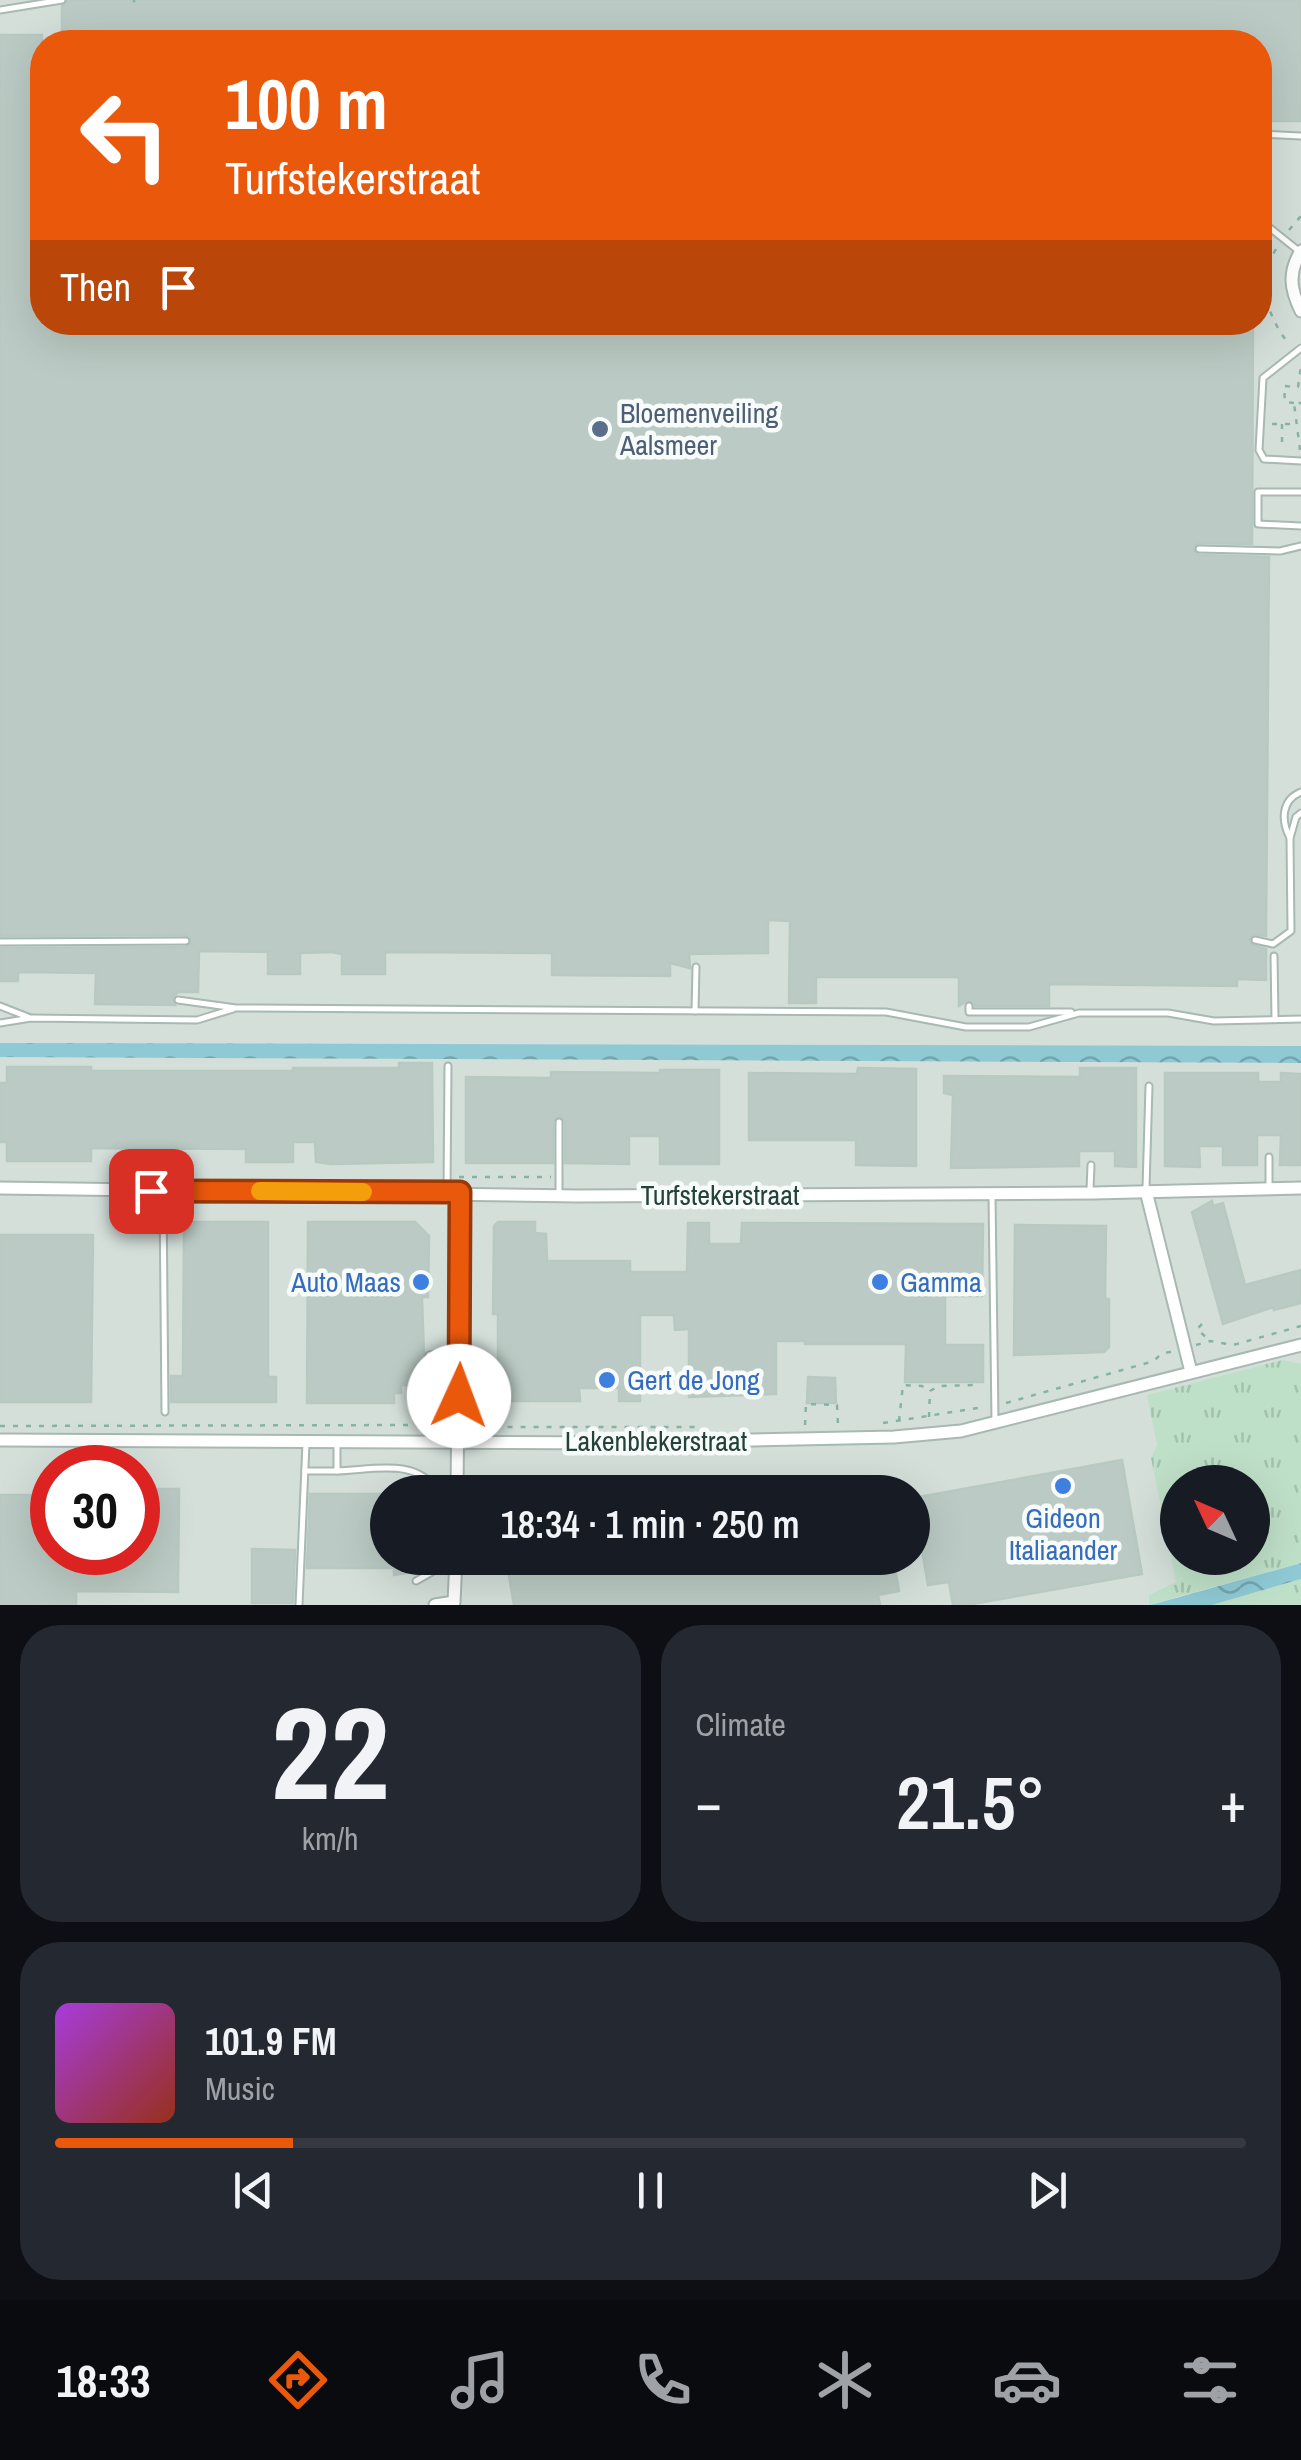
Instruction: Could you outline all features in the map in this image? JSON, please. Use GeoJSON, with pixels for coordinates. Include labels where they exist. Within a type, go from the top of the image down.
{"type":"FeatureCollection","features":[{"type":"Feature","properties":{"kind":"street"},"geometry":{"type":"LineString","coordinates":[[1300,252],[1291,275],[1292,292],[1301,311]]}},
{"type":"Feature","properties":{"kind":"street","name":"Turfstekerstraat"},"geometry":{"type":"LineString","coordinates":[[0,1188],[556,1195],[1090,1193],[1301,1188]]}},
{"type":"Feature","properties":{"kind":"street"},"geometry":{"type":"LineString","coordinates":[[1146,1191],[1191,1372]]}},
{"type":"Feature","properties":{"kind":"street"},"geometry":{"type":"LineString","coordinates":[[453,1192],[461,1354],[457,1475]]}},
{"type":"Feature","properties":{"kind":"street","name":"Lakenblekerstraat"},"geometry":{"type":"LineString","coordinates":[[0,1440],[680,1442],[894,1437],[961,1431],[1301,1345]]}},
{"type":"Feature","properties":{"kind":"street"},"geometry":{"type":"LineString","coordinates":[[435,1605],[454,1602],[455,1575]]}},
{"type":"Feature","properties":{"kind":"lane"},"geometry":{"type":"LineString","coordinates":[[0,10],[62,0]]}},
{"type":"Feature","properties":{"kind":"lane"},"geometry":{"type":"LineString","coordinates":[[1272,135],[1301,136]]}},
{"type":"Feature","properties":{"kind":"lane"},"geometry":{"type":"LineString","coordinates":[[1272,231],[1300,252]]}},
{"type":"Feature","properties":{"kind":"lane"},"geometry":{"type":"LineString","coordinates":[[1299,350],[1262,378],[1260,456],[1301,460]]}},
{"type":"Feature","properties":{"kind":"lane"},"geometry":{"type":"LineString","coordinates":[[1301,492],[1258,492],[1258,524],[1301,526]]}},
{"type":"Feature","properties":{"kind":"lane"},"geometry":{"type":"LineString","coordinates":[[1199,549],[1280,550],[1301,546]]}},
{"type":"Feature","properties":{"kind":"lane"},"geometry":{"type":"LineString","coordinates":[[1290,838],[1284,825],[1286,802],[1301,792]]}},
{"type":"Feature","properties":{"kind":"lane"},"geometry":{"type":"LineString","coordinates":[[1255,940],[1273,944],[1291,931],[1290,838],[1301,813]]}},
{"type":"Feature","properties":{"kind":"lane"},"geometry":{"type":"LineString","coordinates":[[0,942],[186,941]]}},
{"type":"Feature","properties":{"kind":"lane"},"geometry":{"type":"LineString","coordinates":[[1274,956],[1275,1020]]}},
{"type":"Feature","properties":{"kind":"lane"},"geometry":{"type":"LineString","coordinates":[[695,1011],[696,967]]}},
{"type":"Feature","properties":{"kind":"lane"},"geometry":{"type":"LineString","coordinates":[[178,1000],[236,1008],[886,1012],[966,1028],[1029,1027],[1079,1012]]}},
{"type":"Feature","properties":{"kind":"lane"},"geometry":{"type":"LineString","coordinates":[[0,1006],[31,1018]]}},
{"type":"Feature","properties":{"kind":"lane"},"geometry":{"type":"LineString","coordinates":[[969,1006],[969,1012],[1168,1013],[1214,1021],[1301,1019]]}},
{"type":"Feature","properties":{"kind":"lane"},"geometry":{"type":"LineString","coordinates":[[0,1023],[31,1018],[197,1020],[236,1008]]}},
{"type":"Feature","properties":{"kind":"lane"},"geometry":{"type":"LineString","coordinates":[[448,1066],[447,1177],[453,1192]]}},
{"type":"Feature","properties":{"kind":"lane"},"geometry":{"type":"LineString","coordinates":[[1146,1191],[1149,1086]]}},
{"type":"Feature","properties":{"kind":"lane"},"geometry":{"type":"LineString","coordinates":[[556,1195],[559,1122]]}},
{"type":"Feature","properties":{"kind":"lane"},"geometry":{"type":"LineString","coordinates":[[1268,1188],[1269,1157]]}},
{"type":"Feature","properties":{"kind":"lane"},"geometry":{"type":"LineString","coordinates":[[1090,1193],[1091,1165]]}},
{"type":"Feature","properties":{"kind":"lane"},"geometry":{"type":"LineString","coordinates":[[164,1191],[165,1412]]}},
{"type":"Feature","properties":{"kind":"lane"},"geometry":{"type":"LineString","coordinates":[[992,1192],[995,1422]]}},
{"type":"Feature","properties":{"kind":"lane"},"geometry":{"type":"LineString","coordinates":[[429,1354],[461,1354]]}},
{"type":"Feature","properties":{"kind":"lane"},"geometry":{"type":"LineString","coordinates":[[299,1605],[306,1441]]}},
{"type":"Feature","properties":{"kind":"lane"},"geometry":{"type":"LineString","coordinates":[[336,1441],[337,1471]]}},
{"type":"Feature","properties":{"kind":"lane"},"geometry":{"type":"LineString","coordinates":[[305,1471],[410,1467],[424,1475]]}},
{"type":"Feature","properties":{"kind":"lane"},"geometry":{"type":"LineString","coordinates":[[416,1581],[427,1575]]}},
{"type":"Feature","properties":{"kind":"path"},"geometry":{"type":"LineString","coordinates":[[1272,257],[1301,216]]}},
{"type":"Feature","properties":{"kind":"path"},"geometry":{"type":"LineString","coordinates":[[1272,318],[1299,350]]}},
{"type":"Feature","properties":{"kind":"path"},"geometry":{"type":"LineString","coordinates":[[1301,366],[1298,387],[1284,386],[1285,402],[1301,403]]}},
{"type":"Feature","properties":{"kind":"path"},"geometry":{"type":"LineString","coordinates":[[1294,403],[1301,450]]}},
{"type":"Feature","properties":{"kind":"path"},"geometry":{"type":"LineString","coordinates":[[1260,424],[1296,424]]}},
{"type":"Feature","properties":{"kind":"path"},"geometry":{"type":"LineString","coordinates":[[1282,424],[1282,460]]}},
{"type":"Feature","properties":{"kind":"path"},"geometry":{"type":"LineString","coordinates":[[447,1177],[553,1176],[556,1195]]}},
{"type":"Feature","properties":{"kind":"path"},"geometry":{"type":"LineString","coordinates":[[1202,1324],[1197,1329],[1210,1341]]}},
{"type":"Feature","properties":{"kind":"path"},"geometry":{"type":"LineString","coordinates":[[882,1423],[995,1405],[1154,1361],[1161,1354],[1210,1341],[1232,1346],[1301,1326]]}},
{"type":"Feature","properties":{"kind":"path"},"geometry":{"type":"LineString","coordinates":[[898,1422],[904,1385],[922,1386],[930,1391]]}},
{"type":"Feature","properties":{"kind":"path"},"geometry":{"type":"LineString","coordinates":[[930,1391],[939,1386],[974,1385]]}},
{"type":"Feature","properties":{"kind":"path"},"geometry":{"type":"LineString","coordinates":[[928,1418],[930,1391]]}},
{"type":"Feature","properties":{"kind":"path"},"geometry":{"type":"LineString","coordinates":[[805,1427],[806,1404],[837,1405],[838,1426],[850,1426]]}},
{"type":"Feature","properties":{"kind":"path"},"geometry":{"type":"LineString","coordinates":[[0,1426],[416,1426],[434,1413],[483,1416],[490,1423],[506,1427],[709,1428]]}},
{"type":"Feature","properties":{"kind":"shaded area"},"geometry":{"type":"Polygon","coordinates":[[[0,0],[1301,0],[1301,1393],[1166,1405],[1171,1465],[1160,1465],[1160,1575],[1181,1575],[1171,1605],[0,1605],[0,0]]]}},
{"type":"Feature","properties":{"kind":"green space"},"geometry":{"type":"Polygon","coordinates":[[[1283,1360],[1301,1364],[1301,1563],[1270,1572],[1270,1465],[1160,1465],[1160,1503],[1151,1458],[1157,1445],[1147,1395],[1283,1360]]]}},
{"type":"Feature","properties":{"kind":"green space"},"geometry":{"type":"Polygon","coordinates":[[[1175,1575],[1258,1575],[1149,1605],[1149,1595],[1176,1582],[1175,1575]]]}},
{"type":"Feature","properties":{"kind":"green space"},"geometry":{"type":"Polygon","coordinates":[[[1301,1579],[1301,1605],[1212,1605],[1301,1579]]]}},
{"type":"Feature","properties":{"kind":"water"},"geometry":{"type":"Polygon","coordinates":[[[0,1043],[1301,1046],[1301,1063],[0,1057],[0,1043]]]}},
{"type":"Feature","properties":{"kind":"water"},"geometry":{"type":"Polygon","coordinates":[[[1301,1563],[1301,1579],[1212,1605],[1151,1605],[1270,1575],[1270,1572],[1301,1563]]]}},
{"type":"Feature","properties":{"kind":"building"},"geometry":{"type":"Polygon","coordinates":[[[68,0],[1301,0],[1301,121],[1272,121],[1272,30],[62,30],[62,6],[68,0]]]}},
{"type":"Feature","properties":{"kind":"building","name":"Bloemenveiling Aalsmeer"},"geometry":{"type":"Polygon","coordinates":[[[0,35],[30,35],[30,335],[1253,335],[1252,544],[1199,543],[1193,550],[1199,555],[1269,557],[1266,936],[1254,934],[1249,940],[1252,945],[1266,949],[1266,980],[1237,979],[1237,986],[1049,984],[1049,1006],[975,1006],[968,1000],[959,1006],[959,977],[816,977],[816,1003],[789,1003],[790,921],[768,920],[768,953],[689,954],[690,968],[670,963],[670,976],[552,975],[552,953],[385,952],[385,974],[342,974],[342,954],[331,952],[300,953],[300,974],[268,974],[268,952],[199,951],[198,992],[178,992],[172,998],[175,1005],[95,1004],[96,973],[18,972],[18,981],[0,981],[0,948],[186,947],[192,942],[186,935],[0,936],[0,35]]]}},
{"type":"Feature","properties":{"kind":"building"},"geometry":{"type":"Polygon","coordinates":[[[399,1063],[432,1063],[433,1162],[316,1162],[315,1142],[293,1142],[293,1162],[246,1162],[246,1149],[91,1148],[91,1161],[7,1161],[7,1142],[0,1142],[0,1083],[7,1083],[7,1067],[293,1071],[399,1068],[399,1063]]]}},
{"type":"Feature","properties":{"kind":"building"},"geometry":{"type":"Polygon","coordinates":[[[858,1068],[916,1069],[916,1166],[856,1165],[856,1140],[749,1140],[749,1073],[857,1074],[858,1068]]]}},
{"type":"Feature","properties":{"kind":"building"},"geometry":{"type":"Polygon","coordinates":[[[1080,1068],[1136,1068],[1136,1167],[1115,1166],[1115,1151],[1079,1151],[1079,1166],[951,1168],[953,1095],[944,1093],[944,1076],[1080,1077],[1080,1068]]]}},
{"type":"Feature","properties":{"kind":"building"},"geometry":{"type":"Polygon","coordinates":[[[719,1070],[719,1164],[660,1164],[660,1136],[629,1136],[629,1164],[565,1163],[565,1122],[560,1116],[553,1121],[553,1163],[466,1163],[466,1077],[551,1078],[551,1072],[719,1070]]]}},
{"type":"Feature","properties":{"kind":"building"},"geometry":{"type":"Polygon","coordinates":[[[1165,1073],[1258,1073],[1258,1082],[1281,1082],[1281,1073],[1301,1074],[1301,1165],[1280,1165],[1281,1135],[1257,1135],[1257,1165],[1223,1165],[1223,1146],[1199,1146],[1200,1167],[1165,1166],[1165,1073]]]}},
{"type":"Feature","properties":{"kind":"building"},"geometry":{"type":"Polygon","coordinates":[[[1212,1201],[1213,1206],[1223,1203],[1245,1285],[1301,1270],[1301,1303],[1274,1310],[1273,1307],[1223,1324],[1192,1212],[1212,1201]]]}},
{"type":"Feature","properties":{"kind":"building"},"geometry":{"type":"Polygon","coordinates":[[[184,1222],[268,1222],[268,1377],[276,1377],[276,1402],[171,1402],[171,1376],[183,1376],[184,1222]]]}},
{"type":"Feature","properties":{"kind":"building"},"geometry":{"type":"Polygon","coordinates":[[[308,1222],[415,1222],[429,1236],[428,1297],[422,1297],[425,1386],[401,1385],[401,1393],[394,1393],[394,1403],[307,1403],[308,1222]]]}},
{"type":"Feature","properties":{"kind":"building"},"geometry":{"type":"Polygon","coordinates":[[[498,1222],[535,1222],[535,1233],[546,1234],[547,1261],[630,1261],[630,1272],[687,1272],[688,1223],[709,1223],[709,1244],[741,1244],[742,1223],[983,1224],[982,1296],[945,1296],[945,1345],[983,1345],[983,1382],[905,1382],[906,1344],[776,1341],[776,1394],[689,1397],[689,1329],[675,1330],[674,1315],[640,1315],[640,1401],[619,1401],[619,1388],[579,1388],[580,1401],[498,1401],[498,1314],[493,1314],[494,1226],[498,1222]]]}},
{"type":"Feature","properties":{"kind":"building"},"geometry":{"type":"Polygon","coordinates":[[[1015,1225],[1106,1226],[1109,1347],[1104,1352],[1014,1355],[1015,1225]]]}},
{"type":"Feature","properties":{"kind":"building"},"geometry":{"type":"Polygon","coordinates":[[[0,1235],[93,1235],[91,1402],[0,1402],[0,1235]]]}},
{"type":"Feature","properties":{"kind":"building"},"geometry":{"type":"Polygon","coordinates":[[[808,1377],[835,1378],[836,1403],[807,1403],[808,1377]]]}},
{"type":"Feature","properties":{"kind":"building"},"geometry":{"type":"Polygon","coordinates":[[[1122,1460],[1142,1574],[953,1605],[949,1582],[928,1585],[930,1495],[1122,1460]]]}},
{"type":"Feature","properties":{"kind":"building"},"geometry":{"type":"Polygon","coordinates":[[[160,1489],[179,1489],[178,1592],[76,1591],[76,1605],[0,1605],[0,1495],[30,1495],[30,1575],[160,1575],[160,1489]]]}},
{"type":"Feature","properties":{"kind":"building"},"geometry":{"type":"Polygon","coordinates":[[[310,1494],[370,1494],[370,1568],[307,1568],[310,1494]]]}},
{"type":"Feature","properties":{"kind":"building"},"geometry":{"type":"Polygon","coordinates":[[[252,1549],[295,1550],[293,1603],[252,1603],[252,1549]]]}},
{"type":"Feature","properties":{"kind":"building"},"geometry":{"type":"Polygon","coordinates":[[[509,1575],[896,1575],[899,1591],[878,1595],[880,1605],[514,1605],[509,1575]]]}},
{"type":"Feature","properties":{"kind":"slow traffic"},"geometry":{"type":"LineString","coordinates":[[260,1191],[363,1192]]}},
{"type":"Feature","properties":{"kind":"place","name":"Bloemenveiling Aalsmeer"},"geometry":{"type":"Point","coordinates":[600,429]}},
{"type":"Feature","properties":{"kind":"place","name":"Auto Maas"},"geometry":{"type":"Point","coordinates":[421,1282]}},
{"type":"Feature","properties":{"kind":"place","name":"Gamma"},"geometry":{"type":"Point","coordinates":[880,1282]}},
{"type":"Feature","properties":{"kind":"place","name":"Gert de Jong"},"geometry":{"type":"Point","coordinates":[607,1380]}},
{"type":"Feature","properties":{"kind":"place","name":"Gideon Italiaander"},"geometry":{"type":"Point","coordinates":[1063,1486]}},
{"type":"Feature","properties":{"kind":"route"},"geometry":{"type":"LineString","coordinates":[[151,1191],[460,1192],[459,1396]]}}]}
